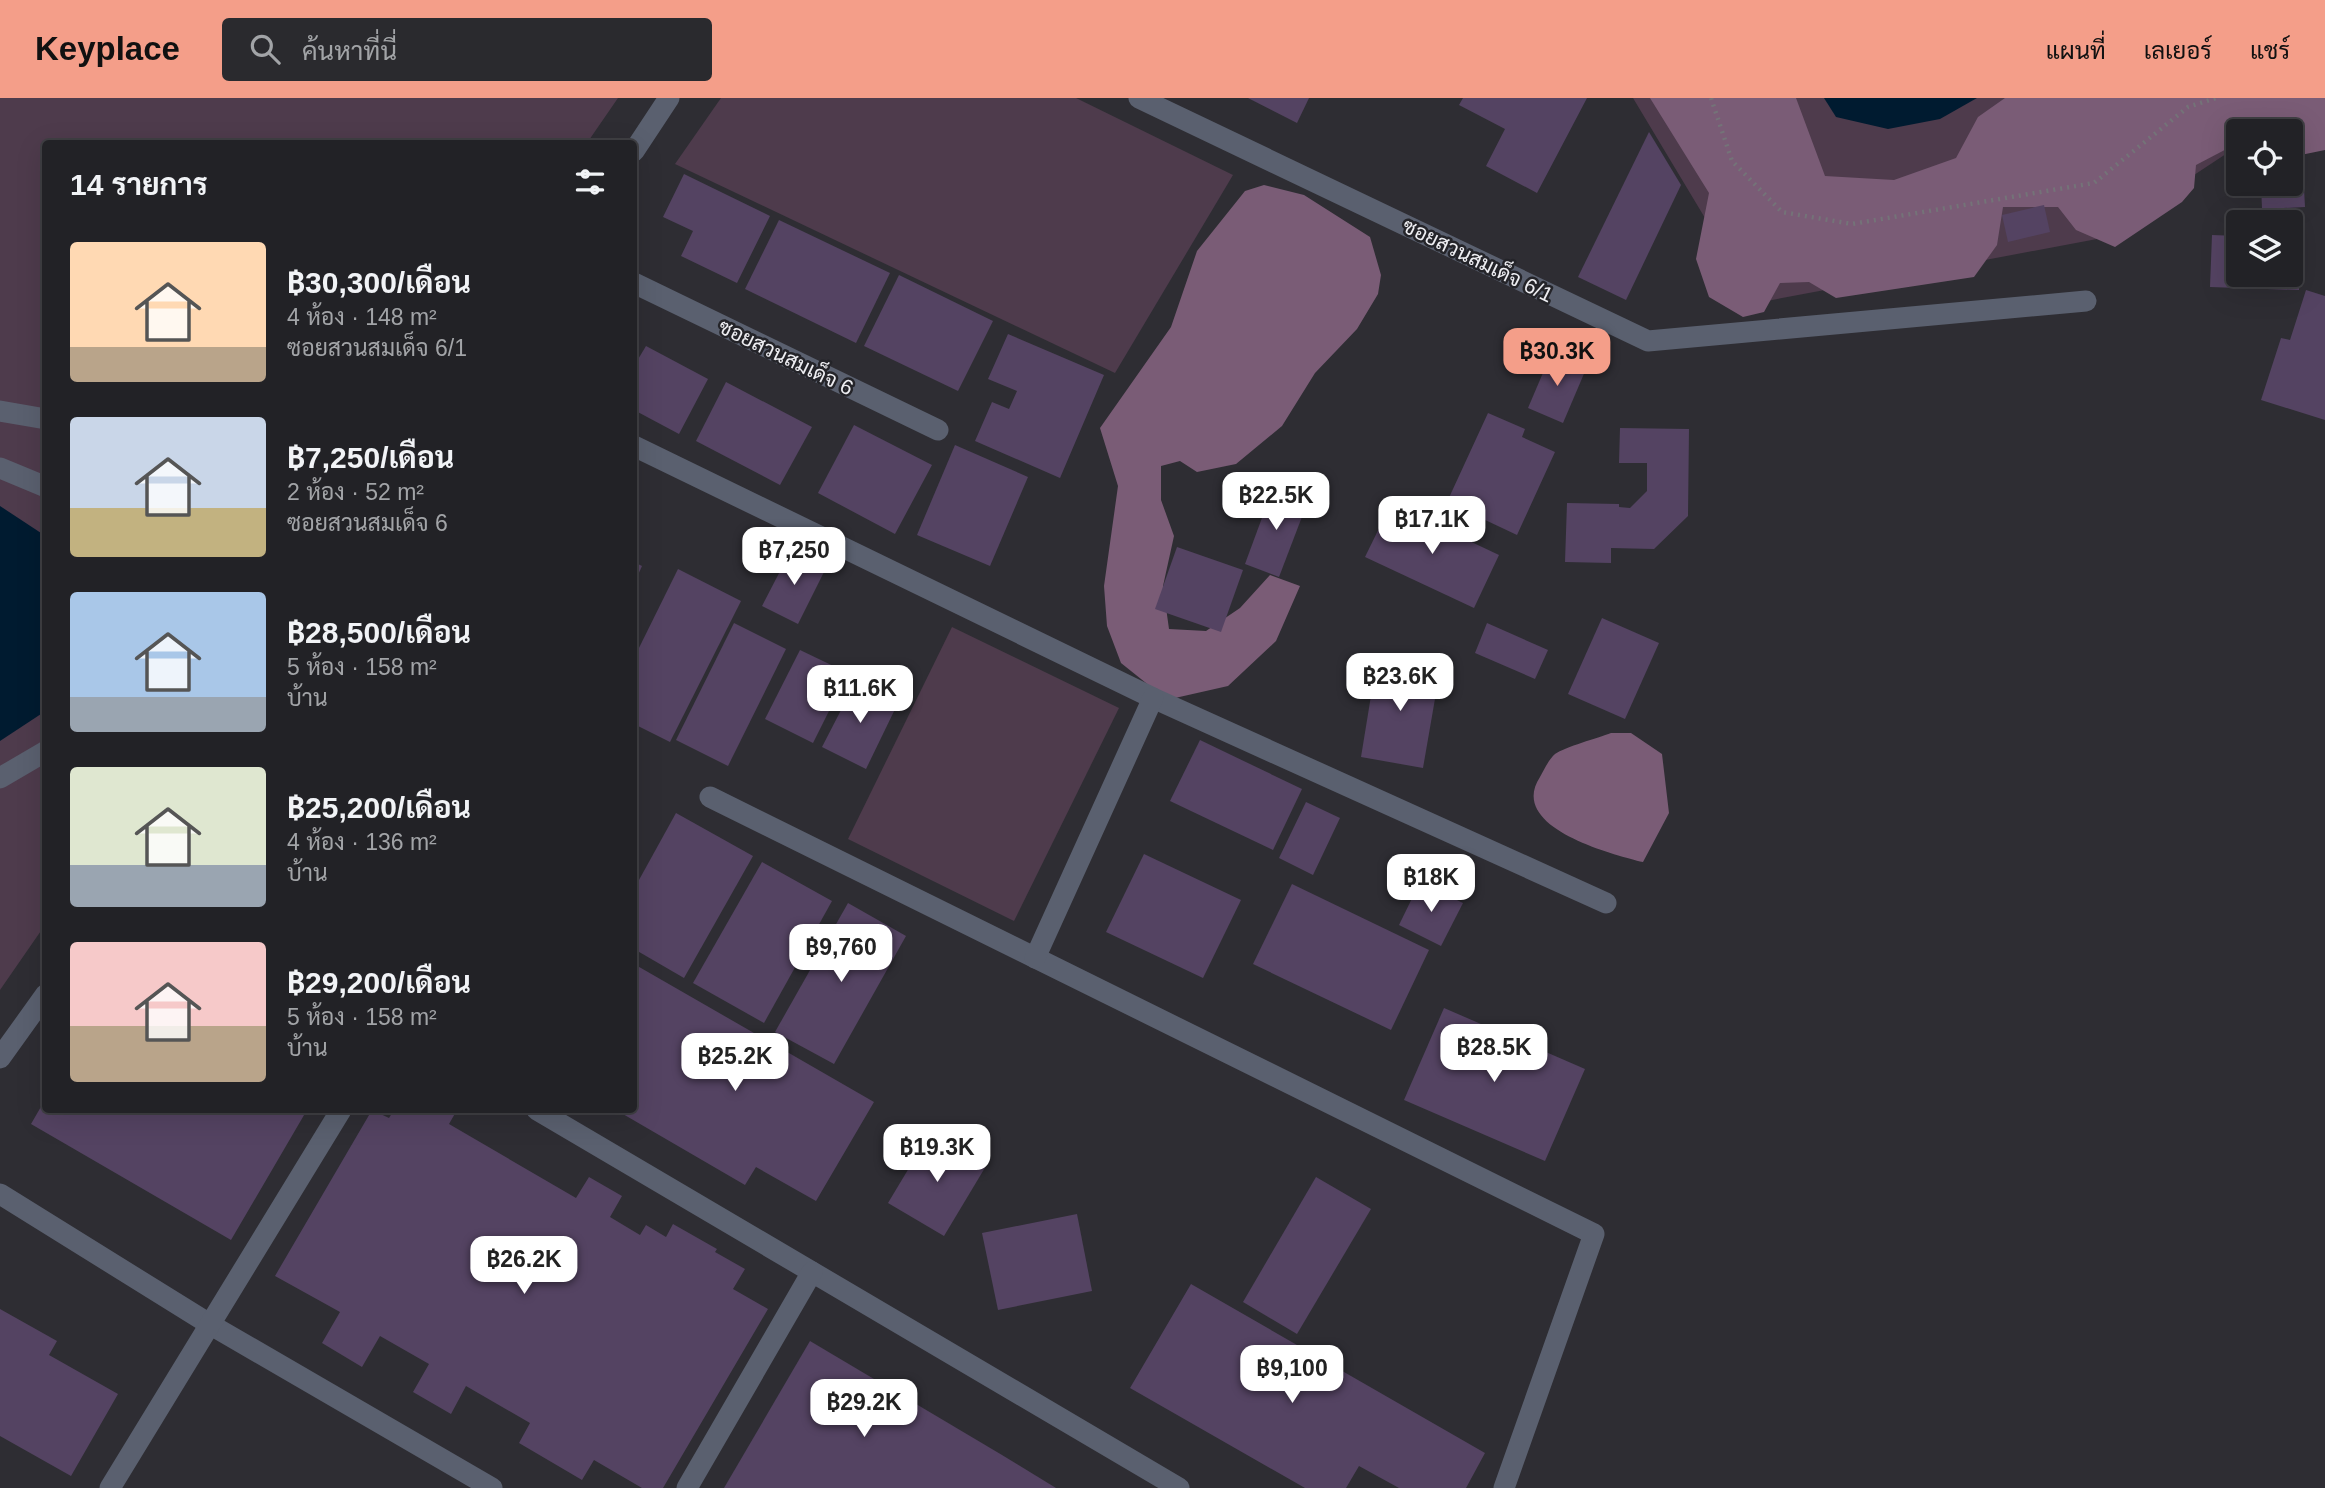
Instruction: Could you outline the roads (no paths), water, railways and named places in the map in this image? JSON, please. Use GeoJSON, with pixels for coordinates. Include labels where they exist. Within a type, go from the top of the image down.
{"type":"FeatureCollection","features":[{"type":"Feature","properties":{"kind":"street"},"geometry":{"type":"LineString","coordinates":[[637,146],[669,98]]}},
{"type":"Feature","properties":{"kind":"street","name":"ซอยสวนสมเด็จ 6/1"},"geometry":{"type":"LineString","coordinates":[[1139,98],[1648,341],[2086,301]]}},
{"type":"Feature","properties":{"kind":"street","name":"ซอยสวนสมเด็จ 6"},"geometry":{"type":"LineString","coordinates":[[637,284],[939,430]]}},
{"type":"Feature","properties":{"kind":"street"},"geometry":{"type":"LineString","coordinates":[[0,411],[42,418]]}},
{"type":"Feature","properties":{"kind":"street"},"geometry":{"type":"LineString","coordinates":[[637,447],[1153,698],[1606,903]]}},
{"type":"Feature","properties":{"kind":"street"},"geometry":{"type":"LineString","coordinates":[[0,468],[42,485]]}},
{"type":"Feature","properties":{"kind":"street"},"geometry":{"type":"LineString","coordinates":[[1034,958],[1153,698]]}},
{"type":"Feature","properties":{"kind":"street"},"geometry":{"type":"LineString","coordinates":[[0,778],[42,753]]}},
{"type":"Feature","properties":{"kind":"street"},"geometry":{"type":"LineString","coordinates":[[710,797],[1594,1234],[1504,1488]]}},
{"type":"Feature","properties":{"kind":"street"},"geometry":{"type":"LineString","coordinates":[[0,1058],[42,1000]]}},
{"type":"Feature","properties":{"kind":"street"},"geometry":{"type":"LineString","coordinates":[[110,1488],[339,1113]]}},
{"type":"Feature","properties":{"kind":"street"},"geometry":{"type":"LineString","coordinates":[[542,1113],[1179,1488]]}},
{"type":"Feature","properties":{"kind":"street"},"geometry":{"type":"LineString","coordinates":[[0,1194],[211,1325],[492,1488]]}},
{"type":"Feature","properties":{"kind":"street"},"geometry":{"type":"LineString","coordinates":[[687,1488],[812,1272]]}},
{"type":"Feature","properties":{"kind":"water"},"geometry":{"type":"Polygon","coordinates":[[[1824,98],[1977,98],[1940,119],[1888,129],[1836,117],[1824,98]]]}},
{"type":"Feature","properties":{"kind":"water"},"geometry":{"type":"Polygon","coordinates":[[[0,506],[42,534],[42,712],[0,741],[0,506]]]}}]}
